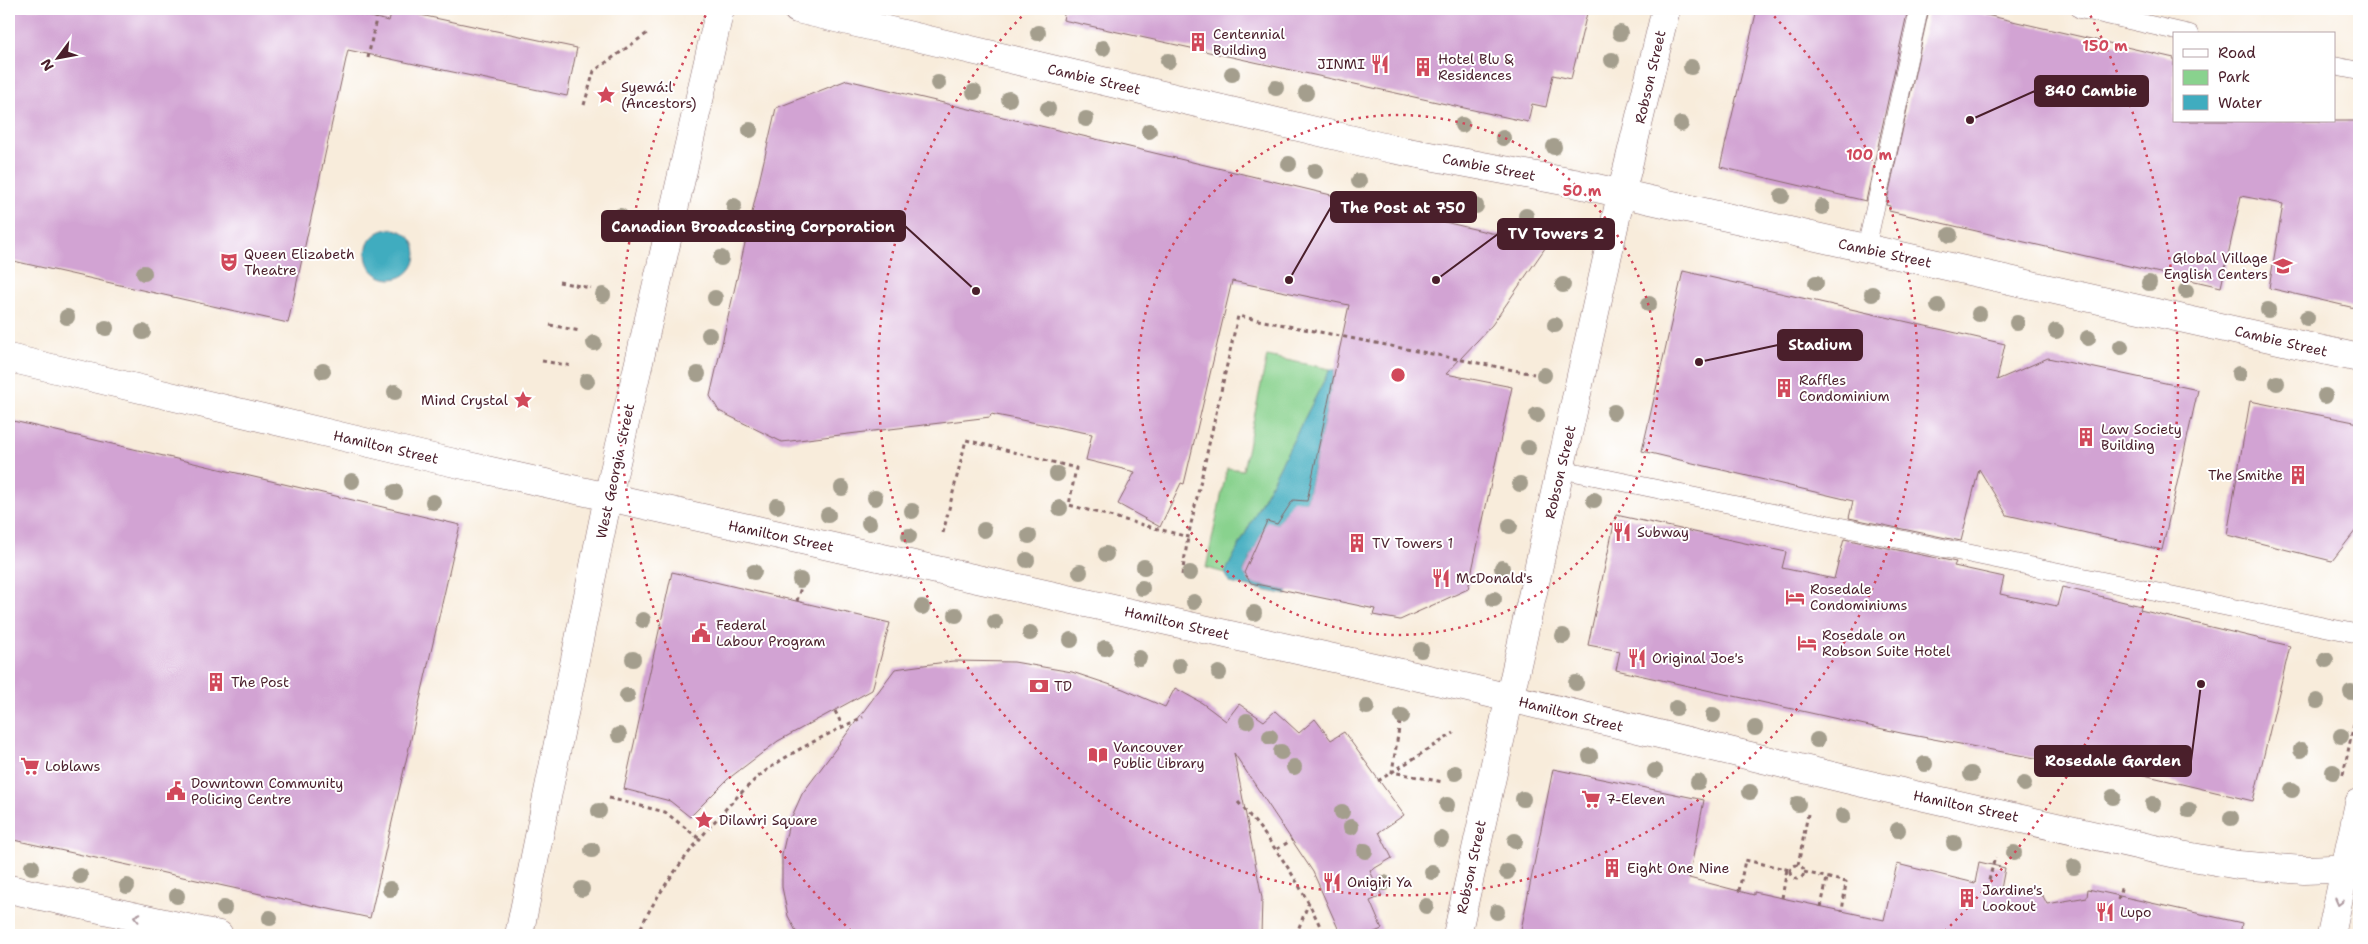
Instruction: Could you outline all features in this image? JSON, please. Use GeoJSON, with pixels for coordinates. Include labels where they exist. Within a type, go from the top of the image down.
{"type":"FeatureCollection","features":[{"type":"Feature","properties":{"kind":"street","name":"West Georgia Street"},"geometry":{"type":"LineString","coordinates":[[519,935],[608,497],[720,9]]}},
{"type":"Feature","properties":{"kind":"street","name":"Cambie Street"},"geometry":{"type":"LineString","coordinates":[[797,9],[1392,149],[1574,183],[2359,358]]}},
{"type":"Feature","properties":{"kind":"street","name":"Robson Street"},"geometry":{"type":"LineString","coordinates":[[1457,935],[1621,195],[1666,9]]}},
{"type":"Feature","properties":{"kind":"street","name":"Hamilton Street"},"geometry":{"type":"LineString","coordinates":[[9,358],[608,497],[1508,698],[1862,783],[2181,855],[2238,865],[2304,870],[2353,868]]}},
{"type":"Feature","properties":{"kind":"street"},"geometry":{"type":"LineString","coordinates":[[2331,935],[2353,868],[2359,803]]}},
{"type":"Feature","properties":{"kind":"street"},"geometry":{"type":"LineString","coordinates":[[9,889],[219,935]]}},
{"type":"Feature","properties":{"kind":"lane"},"geometry":{"type":"LineString","coordinates":[[1866,249],[1919,9]]}},
{"type":"Feature","properties":{"kind":"lane"},"geometry":{"type":"LineString","coordinates":[[2080,9],[2181,32]]}},
{"type":"Feature","properties":{"kind":"lane"},"geometry":{"type":"LineString","coordinates":[[2336,66],[2359,72]]}},
{"type":"Feature","properties":{"kind":"lane"},"geometry":{"type":"LineString","coordinates":[[1560,469],[2359,634]]}},
{"type":"Feature","properties":{"kind":"path"},"geometry":{"type":"LineString","coordinates":[[368,58],[378,9]]}},
{"type":"Feature","properties":{"kind":"path"},"geometry":{"type":"LineString","coordinates":[[584,105],[594,71],[649,32]]}},
{"type":"Feature","properties":{"kind":"path"},"geometry":{"type":"LineString","coordinates":[[559,282],[591,288]]}},
{"type":"Feature","properties":{"kind":"path"},"geometry":{"type":"LineString","coordinates":[[1182,575],[1188,537],[1238,316],[1534,374]]}},
{"type":"Feature","properties":{"kind":"path"},"geometry":{"type":"LineString","coordinates":[[550,325],[580,331]]}},
{"type":"Feature","properties":{"kind":"path"},"geometry":{"type":"LineString","coordinates":[[542,361],[573,366]]}},
{"type":"Feature","properties":{"kind":"path"},"geometry":{"type":"LineString","coordinates":[[943,533],[966,440],[1076,468],[1069,505],[1188,537]]}},
{"type":"Feature","properties":{"kind":"path"},"geometry":{"type":"LineString","coordinates":[[797,601],[801,587]]}},
{"type":"Feature","properties":{"kind":"path"},"geometry":{"type":"LineString","coordinates":[[2342,776],[2359,700]]}},
{"type":"Feature","properties":{"kind":"path"},"geometry":{"type":"LineString","coordinates":[[835,711],[843,727]]}},
{"type":"Feature","properties":{"kind":"path"},"geometry":{"type":"LineString","coordinates":[[638,935],[643,923],[674,874],[726,810],[763,773],[810,744],[863,717]]}},
{"type":"Feature","properties":{"kind":"path"},"geometry":{"type":"LineString","coordinates":[[1392,772],[1400,722]]}},
{"type":"Feature","properties":{"kind":"path"},"geometry":{"type":"LineString","coordinates":[[1378,781],[1454,733]]}},
{"type":"Feature","properties":{"kind":"path"},"geometry":{"type":"LineString","coordinates":[[1392,772],[1444,782]]}},
{"type":"Feature","properties":{"kind":"path"},"geometry":{"type":"LineString","coordinates":[[609,798],[665,812],[701,840]]}},
{"type":"Feature","properties":{"kind":"path"},"geometry":{"type":"LineString","coordinates":[[1238,802],[1277,849],[1310,902],[1324,935]]}},
{"type":"Feature","properties":{"kind":"path"},"geometry":{"type":"LineString","coordinates":[[1798,865],[1808,814]]}},
{"type":"Feature","properties":{"kind":"path"},"geometry":{"type":"LineString","coordinates":[[1277,849],[1292,840]]}},
{"type":"Feature","properties":{"kind":"path"},"geometry":{"type":"LineString","coordinates":[[1987,888],[1995,857]]}},
{"type":"Feature","properties":{"kind":"path"},"geometry":{"type":"LineString","coordinates":[[1739,891],[1746,860],[1788,869],[1798,865]]}},
{"type":"Feature","properties":{"kind":"path"},"geometry":{"type":"LineString","coordinates":[[1798,865],[1804,872],[1846,882],[1842,912]]}},
{"type":"Feature","properties":{"kind":"path"},"geometry":{"type":"LineString","coordinates":[[1788,869],[1789,874],[1794,879],[1801,878],[1804,872]]}},
{"type":"Feature","properties":{"kind":"path"},"geometry":{"type":"LineString","coordinates":[[1782,898],[1788,869]]}},
{"type":"Feature","properties":{"kind":"path"},"geometry":{"type":"LineString","coordinates":[[1822,907],[1827,878]]}},
{"type":"Feature","properties":{"kind":"path"},"geometry":{"type":"LineString","coordinates":[[2118,900],[2122,885]]}},
{"type":"Feature","properties":{"kind":"path"},"geometry":{"type":"LineString","coordinates":[[1296,935],[1310,902]]}},
{"type":"Feature","properties":{"kind":"green space"},"geometry":{"type":"Polygon","coordinates":[[[1267,356],[1330,369],[1225,573],[1206,568],[1227,468],[1243,470],[1267,356]]]}},
{"type":"Feature","properties":{"kind":"water"},"geometry":{"type":"Polygon","coordinates":[[[391,229],[401,231],[409,236],[414,244],[416,254],[414,264],[409,272],[401,277],[391,279],[381,277],[373,272],[368,264],[366,254],[368,244],[373,236],[381,231],[391,229]]]}},
{"type":"Feature","properties":{"kind":"water"},"geometry":{"type":"Polygon","coordinates":[[[1330,369],[1335,370],[1307,501],[1293,501],[1277,524],[1267,522],[1244,572],[1251,583],[1288,591],[1287,595],[1230,583],[1225,573],[1330,369]]]}},
{"type":"Feature","properties":{"kind":"building"},"geometry":{"type":"Polygon","coordinates":[[[9,9],[334,9],[389,21],[392,9],[577,48],[567,96],[348,50],[288,323],[9,260],[9,9]]]}},
{"type":"Feature","properties":{"kind":"building","name":"Hotel Blu & Residences"},"geometry":{"type":"Polygon","coordinates":[[[1065,9],[1588,9],[1571,79],[1553,75],[1546,107],[1532,104],[1528,122],[1063,20],[1065,9]]]}},
{"type":"Feature","properties":{"kind":"building"},"geometry":{"type":"Polygon","coordinates":[[[1757,9],[1908,9],[1866,201],[1720,167],[1757,9]]]}},
{"type":"Feature","properties":{"kind":"building"},"geometry":{"type":"Polygon","coordinates":[[[1929,9],[1960,9],[2173,58],[2173,122],[2359,121],[2359,309],[2269,288],[2283,204],[2241,196],[2221,287],[1889,211],[1890,206],[1886,205],[1929,9]]]}},
{"type":"Feature","properties":{"kind":"building"},"geometry":{"type":"Polygon","coordinates":[[[847,80],[1491,233],[1552,238],[1492,325],[1446,374],[1512,387],[1468,589],[1400,620],[1373,615],[1375,609],[1251,583],[1244,573],[1267,521],[1277,524],[1293,500],[1307,501],[1349,305],[1232,281],[1184,484],[1181,483],[1160,527],[1118,504],[1135,472],[1086,460],[1092,434],[991,414],[990,417],[782,442],[719,411],[710,396],[776,108],[847,80]]]}},
{"type":"Feature","properties":{"kind":"building"},"geometry":{"type":"Polygon","coordinates":[[[1683,271],[2005,344],[1997,380],[2048,358],[2198,390],[2162,550],[2007,515],[1979,469],[1961,541],[1849,518],[1853,501],[1642,451],[1683,271]]]}},
{"type":"Feature","properties":{"kind":"building","name":"The Smithe"},"geometry":{"type":"Polygon","coordinates":[[[2250,401],[2359,423],[2359,526],[2332,561],[2227,535],[2250,401]]]}},
{"type":"Feature","properties":{"kind":"building","name":"The Post"},"geometry":{"type":"Polygon","coordinates":[[[9,420],[460,525],[370,918],[9,839],[9,420]]]}},
{"type":"Feature","properties":{"kind":"building"},"geometry":{"type":"Polygon","coordinates":[[[1616,515],[1786,552],[1782,568],[1834,579],[1844,539],[1956,562],[1954,566],[2004,577],[2000,594],[2057,606],[2062,587],[2141,606],[2140,610],[2290,646],[2253,801],[2102,765],[2062,763],[1901,733],[1616,670],[1620,651],[1588,645],[1616,515]]]}},
{"type":"Feature","properties":{"kind":"building"},"geometry":{"type":"Polygon","coordinates":[[[672,572],[890,623],[872,690],[778,741],[728,779],[690,817],[670,801],[624,789],[672,572]]]}},
{"type":"Feature","properties":{"kind":"building","name":"Vancouver Public Library"},"geometry":{"type":"Polygon","coordinates":[[[953,661],[1014,662],[1072,672],[1123,689],[1165,707],[1175,688],[1202,703],[1226,721],[1239,704],[1264,721],[1275,711],[1299,733],[1315,719],[1331,740],[1344,732],[1404,815],[1379,832],[1392,858],[1370,871],[1382,896],[1370,901],[1382,929],[1367,935],[1341,935],[1313,872],[1234,753],[1262,898],[1261,935],[798,935],[788,916],[782,887],[782,854],[789,823],[802,794],[895,669],[953,661]]]}},
{"type":"Feature","properties":{"kind":"building"},"geometry":{"type":"Polygon","coordinates":[[[1553,769],[1704,800],[1689,878],[1754,895],[1754,892],[1884,920],[1897,864],[1975,883],[1979,862],[2005,868],[2001,889],[2043,896],[2047,904],[2087,897],[2088,889],[2242,923],[2240,935],[1520,935],[1553,769]]]}},
{"type":"Feature","properties":{"kind":"place","name":"Centennial Building"},"geometry":{"type":"Point","coordinates":[1198,42]}},
{"type":"Feature","properties":{"kind":"place","name":"JINMI"},"geometry":{"type":"Point","coordinates":[1380,64]}},
{"type":"Feature","properties":{"kind":"place","name":"Hotel Blu & Residences"},"geometry":{"type":"Point","coordinates":[1423,67]}},
{"type":"Feature","properties":{"kind":"place","name":"Syewá:l (Ancestors)"},"geometry":{"type":"Point","coordinates":[606,95]}},
{"type":"Feature","properties":{"kind":"place","name":"840 Cambie"},"geometry":{"type":"Point","coordinates":[1970,120]}},
{"type":"Feature","properties":{"kind":"place","name":"Queen Elizabeth Theatre"},"geometry":{"type":"Point","coordinates":[229,262]}},
{"type":"Feature","properties":{"kind":"place","name":"Global Village English Centers"},"geometry":{"type":"Point","coordinates":[2283,266]}},
{"type":"Feature","properties":{"kind":"place","name":"The Post at 750"},"geometry":{"type":"Point","coordinates":[1289,280]}},
{"type":"Feature","properties":{"kind":"place","name":"TV Towers 2"},"geometry":{"type":"Point","coordinates":[1436,280]}},
{"type":"Feature","properties":{"kind":"place","name":"Canadian Broadcasting Corporation"},"geometry":{"type":"Point","coordinates":[976,291]}},
{"type":"Feature","properties":{"kind":"place","name":"Stadium"},"geometry":{"type":"Point","coordinates":[1699,362]}},
{"type":"Feature","properties":{"kind":"place","name":"Raffles Condominium"},"geometry":{"type":"Point","coordinates":[1784,388]}},
{"type":"Feature","properties":{"kind":"place","name":"Mind Crystal"},"geometry":{"type":"Point","coordinates":[523,400]}},
{"type":"Feature","properties":{"kind":"place","name":"Law Society Building"},"geometry":{"type":"Point","coordinates":[2086,437]}},
{"type":"Feature","properties":{"kind":"place","name":"The Smithe"},"geometry":{"type":"Point","coordinates":[2298,475]}},
{"type":"Feature","properties":{"kind":"place","name":"Subway"},"geometry":{"type":"Point","coordinates":[1622,532]}},
{"type":"Feature","properties":{"kind":"place","name":"TV Towers 1"},"geometry":{"type":"Point","coordinates":[1357,543]}},
{"type":"Feature","properties":{"kind":"place","name":"McDonald's"},"geometry":{"type":"Point","coordinates":[1441,578]}},
{"type":"Feature","properties":{"kind":"place","name":"Rosedale Condominiums"},"geometry":{"type":"Point","coordinates":[1795,597]}},
{"type":"Feature","properties":{"kind":"place","name":"Federal Labour Program"},"geometry":{"type":"Point","coordinates":[701,633]}},
{"type":"Feature","properties":{"kind":"place","name":"Rosedale on Robson Suite Hotel"},"geometry":{"type":"Point","coordinates":[1807,643]}},
{"type":"Feature","properties":{"kind":"place","name":"Original Joe's"},"geometry":{"type":"Point","coordinates":[1637,658]}},
{"type":"Feature","properties":{"kind":"place","name":"The Post"},"geometry":{"type":"Point","coordinates":[216,682]}},
{"type":"Feature","properties":{"kind":"place","name":"Rosedale Garden"},"geometry":{"type":"Point","coordinates":[2201,684]}},
{"type":"Feature","properties":{"kind":"place","name":"TD"},"geometry":{"type":"Point","coordinates":[1039,686]}},
{"type":"Feature","properties":{"kind":"place","name":"Vancouver Public Library"},"geometry":{"type":"Point","coordinates":[1098,755]}},
{"type":"Feature","properties":{"kind":"place","name":"Loblaws"},"geometry":{"type":"Point","coordinates":[30,766]}},
{"type":"Feature","properties":{"kind":"place","name":"Downtown Community Policing Centre"},"geometry":{"type":"Point","coordinates":[176,791]}},
{"type":"Feature","properties":{"kind":"place","name":"7-Eleven"},"geometry":{"type":"Point","coordinates":[1591,799]}},
{"type":"Feature","properties":{"kind":"place","name":"Dilawri Square"},"geometry":{"type":"Point","coordinates":[704,820]}},
{"type":"Feature","properties":{"kind":"place","name":"Eight One Nine"},"geometry":{"type":"Point","coordinates":[1612,868]}},
{"type":"Feature","properties":{"kind":"place","name":"Onigiri Ya"},"geometry":{"type":"Point","coordinates":[1332,882]}},
{"type":"Feature","properties":{"kind":"place","name":"Jardine's Lookout"},"geometry":{"type":"Point","coordinates":[1967,898]}},
{"type":"Feature","properties":{"kind":"place","name":"Lupo"},"geometry":{"type":"Point","coordinates":[2105,912]}}]}
